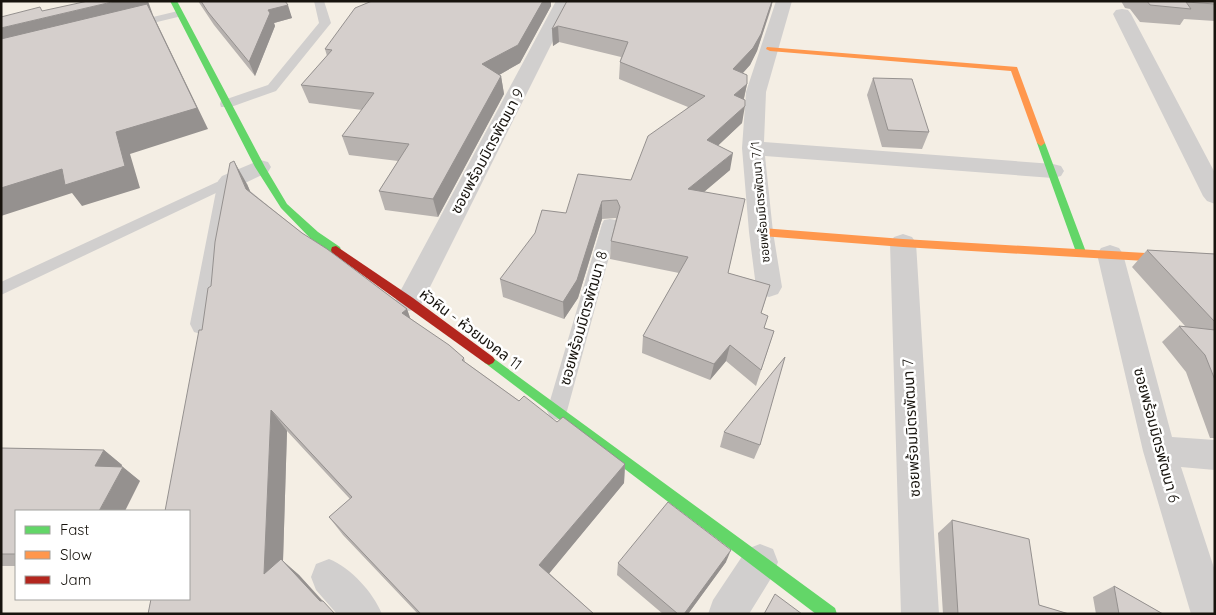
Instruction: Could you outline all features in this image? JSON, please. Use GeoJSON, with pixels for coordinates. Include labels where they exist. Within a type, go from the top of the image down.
{"type":"FeatureCollection","features":[{"type":"Feature","properties":{"kind":"street","name":"หัวหิน - ห้วยมงคล 11"},"geometry":{"type":"LineString","coordinates":[[173,1],[178,14],[260,167],[284,206],[314,235],[409,301],[829,614]]}},
{"type":"Feature","properties":{"kind":"street","name":"ซอยพร้อมมิตรพัฒนา 9"},"geometry":{"type":"LineString","coordinates":[[409,301],[565,1]]}},
{"type":"Feature","properties":{"kind":"street","name":"ซอยพร้อมมิตรพัฒนา 7/1"},"geometry":{"type":"LineString","coordinates":[[769,287],[761,232],[753,148],[756,92],[784,1]]}},
{"type":"Feature","properties":{"kind":"street"},"geometry":{"type":"LineString","coordinates":[[1122,14],[1215,196]]}},
{"type":"Feature","properties":{"kind":"street"},"geometry":{"type":"LineString","coordinates":[[770,49],[1014,69],[1053,171],[1096,253]]}},
{"type":"Feature","properties":{"kind":"street"},"geometry":{"type":"LineString","coordinates":[[753,148],[1053,171]]}},
{"type":"Feature","properties":{"kind":"street"},"geometry":{"type":"LineString","coordinates":[[199,352],[230,181],[260,167]]}},
{"type":"Feature","properties":{"kind":"street"},"geometry":{"type":"LineString","coordinates":[[761,232],[903,243],[1215,261]]}},
{"type":"Feature","properties":{"kind":"street","name":"ซอยพร้อมมิตรพัฒนา 7"},"geometry":{"type":"LineString","coordinates":[[903,243],[920,614]]}},
{"type":"Feature","properties":{"kind":"street","name":"ซอยพร้อมมิตรพัฒนา 6"},"geometry":{"type":"LineString","coordinates":[[1096,253],[1210,614]]}},
{"type":"Feature","properties":{"kind":"street"},"geometry":{"type":"LineString","coordinates":[[1159,451],[1215,455]]}},
{"type":"Feature","properties":{"kind":"street"},"geometry":{"type":"LineString","coordinates":[[727,614],[760,562]]}},
{"type":"Feature","properties":{"kind":"street"},"geometry":{"type":"LineString","coordinates":[[329,577],[363,614]]}},
{"type":"Feature","properties":{"kind":"lane"},"geometry":{"type":"LineString","coordinates":[[226,104],[272,88],[325,23],[318,1]]}},
{"type":"Feature","properties":{"kind":"lane"},"geometry":{"type":"LineString","coordinates":[[122,28],[178,14]]}},
{"type":"Feature","properties":{"kind":"lane"},"geometry":{"type":"LineString","coordinates":[[1,289],[230,181]]}},
{"type":"Feature","properties":{"kind":"lane","name":"ซอยพร้อมมิตรพัฒนา 8"},"geometry":{"type":"LineString","coordinates":[[557,411],[610,224]]}},
{"type":"Feature","properties":{"kind":"building"},"geometry":{"type":"Polygon","coordinates":[[[88,1],[116,1],[1,28],[1,17],[40,7],[42,11],[88,1]]]}},
{"type":"Feature","properties":{"kind":"building"},"geometry":{"type":"Polygon","coordinates":[[[201,1],[285,1],[288,5],[268,10],[270,13],[249,62],[201,1]]]}},
{"type":"Feature","properties":{"kind":"building"},"geometry":{"type":"Polygon","coordinates":[[[372,1],[543,1],[518,45],[482,64],[501,76],[433,199],[379,191],[409,144],[342,136],[374,93],[301,85],[332,50],[325,49],[355,8],[372,1]]]}},
{"type":"Feature","properties":{"kind":"building"},"geometry":{"type":"Polygon","coordinates":[[[567,1],[772,1],[761,34],[753,48],[733,69],[747,75],[747,84],[734,95],[745,100],[745,106],[707,140],[733,153],[688,189],[745,199],[728,273],[770,285],[761,313],[768,316],[764,328],[774,331],[761,370],[730,345],[714,364],[643,336],[688,257],[611,241],[620,207],[617,200],[602,201],[577,280],[563,302],[500,279],[535,233],[542,210],[566,213],[578,174],[631,180],[648,136],[705,96],[620,62],[628,42],[558,26],[552,29],[567,1]]]}},
{"type":"Feature","properties":{"kind":"building"},"geometry":{"type":"Polygon","coordinates":[[[1147,1],[1215,1],[1215,4],[1186,2],[1191,9],[1150,5],[1147,1]]]}},
{"type":"Feature","properties":{"kind":"building"},"geometry":{"type":"Polygon","coordinates":[[[147,4],[197,108],[116,132],[125,166],[65,185],[62,169],[1,188],[1,39],[147,4]]]}},
{"type":"Feature","properties":{"kind":"building"},"geometry":{"type":"Polygon","coordinates":[[[873,78],[912,79],[929,132],[888,130],[873,78]]]}},
{"type":"Feature","properties":{"kind":"building"},"geometry":{"type":"Polygon","coordinates":[[[234,161],[246,189],[302,233],[327,249],[407,309],[402,313],[449,345],[464,358],[462,360],[519,401],[524,396],[557,422],[563,417],[625,464],[539,565],[594,614],[421,614],[329,517],[352,497],[271,410],[264,574],[281,559],[320,601],[323,601],[335,614],[148,614],[151,600],[190,600],[190,510],[165,510],[199,330],[202,330],[208,288],[211,286],[215,242],[230,163],[234,161]]]}},
{"type":"Feature","properties":{"kind":"building"},"geometry":{"type":"Polygon","coordinates":[[[1147,250],[1215,254],[1215,322],[1147,250]]]}},
{"type":"Feature","properties":{"kind":"building"},"geometry":{"type":"Polygon","coordinates":[[[1179,326],[1215,330],[1215,380],[1205,355],[1179,326]]]}},
{"type":"Feature","properties":{"kind":"building"},"geometry":{"type":"Polygon","coordinates":[[[785,357],[760,445],[724,432],[785,357]]]}},
{"type":"Feature","properties":{"kind":"building"},"geometry":{"type":"Polygon","coordinates":[[[1,448],[104,450],[95,466],[123,467],[100,510],[15,510],[15,554],[1,554],[1,448]]]}},
{"type":"Feature","properties":{"kind":"building"},"geometry":{"type":"Polygon","coordinates":[[[668,502],[731,550],[684,614],[678,614],[618,563],[668,502]]]}},
{"type":"Feature","properties":{"kind":"building"},"geometry":{"type":"Polygon","coordinates":[[[952,520],[1029,539],[1039,605],[1069,614],[958,614],[952,520]]]}},
{"type":"Feature","properties":{"kind":"building"},"geometry":{"type":"Polygon","coordinates":[[[1114,586],[1163,614],[1119,614],[1114,586]]]}},
{"type":"Feature","properties":{"kind":"building"},"geometry":{"type":"Polygon","coordinates":[[[775,594],[802,614],[764,614],[775,594]]]}},
{"type":"Feature","properties":{"kind":"traffic: fast"},"geometry":{"type":"LineString","coordinates":[[173,1],[260,167],[284,206],[314,235],[336,250]]}},
{"type":"Feature","properties":{"kind":"traffic: fast"},"geometry":{"type":"LineString","coordinates":[[1041,143],[1081,252]]}},
{"type":"Feature","properties":{"kind":"traffic: fast"},"geometry":{"type":"LineString","coordinates":[[489,360],[829,614]]}},
{"type":"Feature","properties":{"kind":"traffic: slow"},"geometry":{"type":"LineString","coordinates":[[770,49],[1014,69],[1041,143]]}},
{"type":"Feature","properties":{"kind":"traffic: slow"},"geometry":{"type":"LineString","coordinates":[[761,232],[903,243],[1215,261]]}},
{"type":"Feature","properties":{"kind":"traffic: jam"},"geometry":{"type":"LineString","coordinates":[[336,250],[489,360]]}}]}
